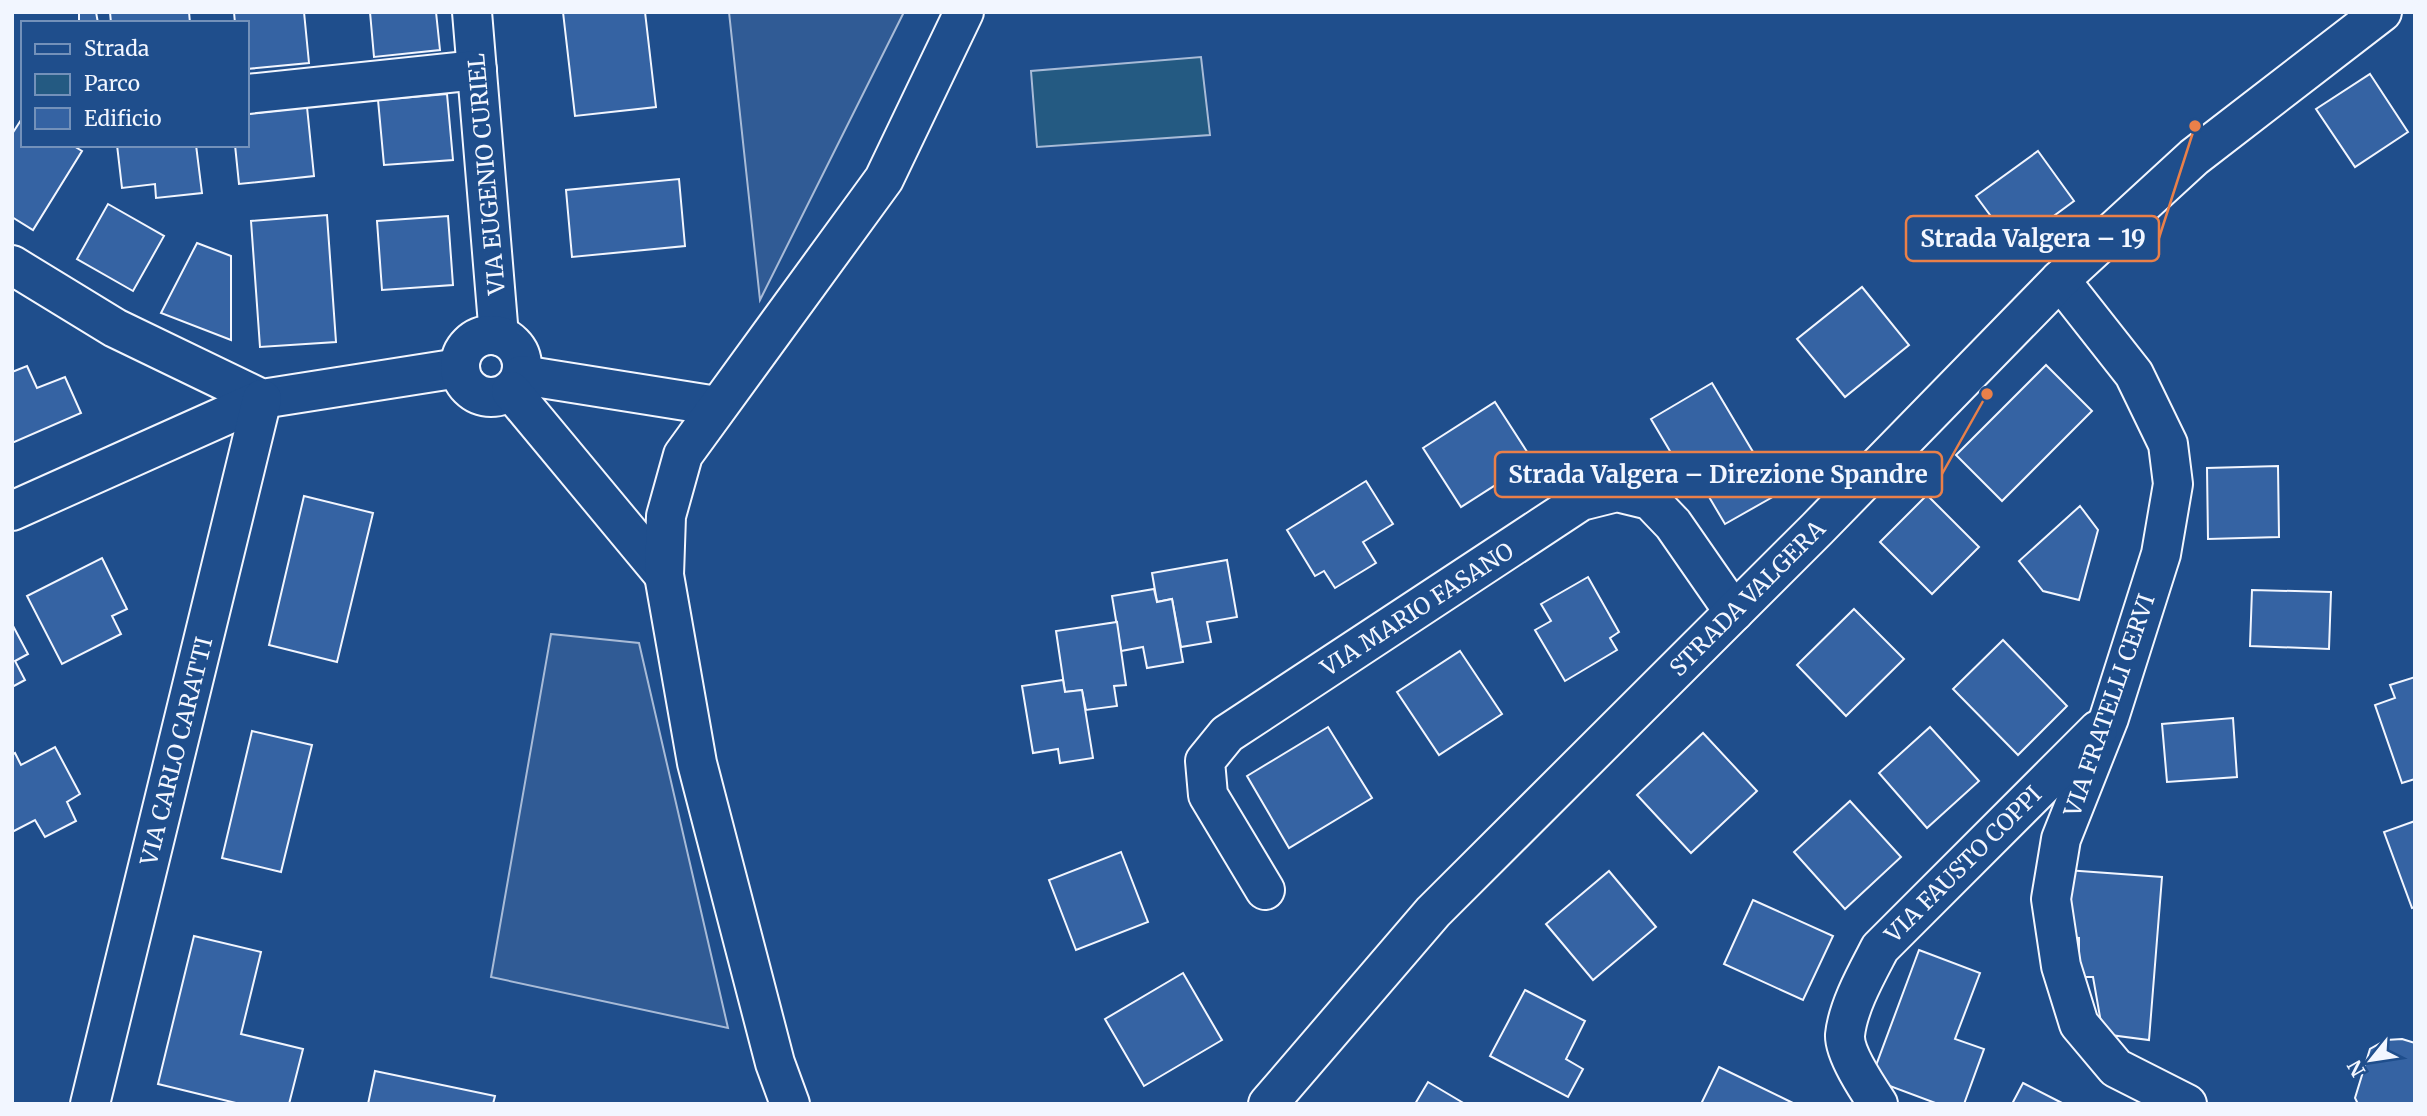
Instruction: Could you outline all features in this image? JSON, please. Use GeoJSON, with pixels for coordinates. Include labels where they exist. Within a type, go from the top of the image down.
{"type":"FeatureCollection","features":[{"type":"Feature","properties":{"kind":"street","name":"VIA EUGENIO CURIEL"},"geometry":{"type":"LineString","coordinates":[[472,12],[499,336]]}},
{"type":"Feature","properties":{"kind":"street","name":"STRADA VALGERA"},"geometry":{"type":"LineString","coordinates":[[1268,1104],[1433,912],[1734,612],[2060,280],[2194,157],[2382,12]]}},
{"type":"Feature","properties":{"kind":"street"},"geometry":{"type":"LineString","coordinates":[[790,1104],[775,1063],[697,763],[664,575],[666,516],[683,455],[884,179],[974,13]]}},
{"type":"Feature","properties":{"kind":"street"},"geometry":{"type":"LineString","coordinates":[[248,94],[477,70]]}},
{"type":"Feature","properties":{"kind":"street"},"geometry":{"type":"LineString","coordinates":[[12,265],[115,328],[262,399]]}},
{"type":"Feature","properties":{"kind":"street","name":"VIA FRATELLI CERVI"},"geometry":{"type":"LineString","coordinates":[[2060,280],[2134,374],[2168,444],[2173,484],[2161,554],[2109,718],[2061,839],[2050,899],[2061,966],[2079,1024],[2116,1068],[2187,1104]]}},
{"type":"Feature","properties":{"kind":"street"},"geometry":{"type":"LineString","coordinates":[[499,336],[516,347],[523,365],[516,383],[493,398],[474,393],[467,386],[459,368],[460,358],[471,342],[480,337],[499,336]]}},
{"type":"Feature","properties":{"kind":"street"},"geometry":{"type":"LineString","coordinates":[[12,511],[262,399],[459,368]]}},
{"type":"Feature","properties":{"kind":"street"},"geometry":{"type":"LineString","coordinates":[[516,383],[717,406]]}},
{"type":"Feature","properties":{"kind":"street"},"geometry":{"type":"LineString","coordinates":[[516,383],[664,575]]}},
{"type":"Feature","properties":{"kind":"street","name":"VIA CARLO CARATTI"},"geometry":{"type":"LineString","coordinates":[[90,1104],[262,399]]}},
{"type":"Feature","properties":{"kind":"street","name":"VIA MARIO FASANO"},"geometry":{"type":"LineString","coordinates":[[1265,890],[1208,795],[1205,761],[1227,734],[1581,502],[1618,492],[1650,500],[1673,523],[1734,612]]}},
{"type":"Feature","properties":{"kind":"street","name":"VIA FAUSTO COPPI"},"geometry":{"type":"LineString","coordinates":[[1878,1104],[1859,1076],[1845,1037],[1859,988],[1880,948],[2109,718]]}},
{"type":"Feature","properties":{"kind":"green space"},"geometry":{"type":"Polygon","coordinates":[[[1201,57],[1210,135],[1037,147],[1031,71],[1201,57]]]}},
{"type":"Feature","properties":{"kind":"shaded area"},"geometry":{"type":"Polygon","coordinates":[[[729,12],[904,12],[760,300],[729,12]]]}},
{"type":"Feature","properties":{"kind":"shaded area"},"geometry":{"type":"Polygon","coordinates":[[[551,634],[639,643],[728,1028],[491,977],[551,634]]]}},
{"type":"Feature","properties":{"kind":"building"},"geometry":{"type":"Polygon","coordinates":[[[79,12],[96,12],[98,21],[79,21],[79,12]]]}},
{"type":"Feature","properties":{"kind":"building"},"geometry":{"type":"Polygon","coordinates":[[[110,12],[189,12],[190,21],[111,21],[110,12]]]}},
{"type":"Feature","properties":{"kind":"building"},"geometry":{"type":"Polygon","coordinates":[[[234,12],[304,12],[309,63],[248,69],[248,21],[235,21],[234,12]]]}},
{"type":"Feature","properties":{"kind":"building"},"geometry":{"type":"Polygon","coordinates":[[[370,12],[436,12],[440,50],[374,57],[370,12]]]}},
{"type":"Feature","properties":{"kind":"building"},"geometry":{"type":"Polygon","coordinates":[[[563,12],[645,12],[656,107],[575,116],[563,12]]]}},
{"type":"Feature","properties":{"kind":"building"},"geometry":{"type":"Polygon","coordinates":[[[2370,74],[2408,132],[2355,167],[2316,109],[2370,74]]]}},
{"type":"Feature","properties":{"kind":"building"},"geometry":{"type":"Polygon","coordinates":[[[447,94],[453,160],[384,165],[378,100],[447,94]]]}},
{"type":"Feature","properties":{"kind":"building"},"geometry":{"type":"Polygon","coordinates":[[[307,107],[314,176],[239,184],[235,147],[248,147],[248,114],[307,107]]]}},
{"type":"Feature","properties":{"kind":"building"},"geometry":{"type":"Polygon","coordinates":[[[21,120],[21,147],[75,147],[82,151],[33,230],[12,217],[12,134],[21,120]]]}},
{"type":"Feature","properties":{"kind":"building"},"geometry":{"type":"Polygon","coordinates":[[[117,147],[196,147],[202,193],[156,198],[155,184],[122,188],[117,147]]]}},
{"type":"Feature","properties":{"kind":"building"},"geometry":{"type":"Polygon","coordinates":[[[2038,151],[2074,201],[2013,246],[1976,196],[2038,151]]]}},
{"type":"Feature","properties":{"kind":"building"},"geometry":{"type":"Polygon","coordinates":[[[679,179],[685,246],[572,257],[566,190],[679,179]]]}},
{"type":"Feature","properties":{"kind":"building"},"geometry":{"type":"Polygon","coordinates":[[[108,204],[164,236],[133,291],[77,259],[108,204]]]}},
{"type":"Feature","properties":{"kind":"building"},"geometry":{"type":"Polygon","coordinates":[[[327,215],[336,342],[260,347],[251,221],[327,215]]]}},
{"type":"Feature","properties":{"kind":"building"},"geometry":{"type":"Polygon","coordinates":[[[448,216],[453,285],[382,290],[377,221],[448,216]]]}},
{"type":"Feature","properties":{"kind":"building"},"geometry":{"type":"Polygon","coordinates":[[[197,243],[231,256],[231,340],[161,313],[197,243]]]}},
{"type":"Feature","properties":{"kind":"building"},"geometry":{"type":"Polygon","coordinates":[[[1862,287],[1909,345],[1845,397],[1797,339],[1862,287]]]}},
{"type":"Feature","properties":{"kind":"building"},"geometry":{"type":"Polygon","coordinates":[[[2046,365],[2092,411],[2002,501],[1956,455],[2046,365]]]}},
{"type":"Feature","properties":{"kind":"building"},"geometry":{"type":"Polygon","coordinates":[[[27,366],[37,388],[65,377],[81,413],[12,443],[12,372],[27,366]]]}},
{"type":"Feature","properties":{"kind":"building"},"geometry":{"type":"Polygon","coordinates":[[[1712,383],[1778,494],[1725,524],[1702,485],[1693,490],[1651,419],[1712,383]]]}},
{"type":"Feature","properties":{"kind":"building"},"geometry":{"type":"Polygon","coordinates":[[[1495,402],[1533,461],[1461,507],[1423,448],[1495,402]]]}},
{"type":"Feature","properties":{"kind":"building"},"geometry":{"type":"Polygon","coordinates":[[[2278,466],[2279,537],[2208,539],[2207,468],[2278,466]]]}},
{"type":"Feature","properties":{"kind":"building"},"geometry":{"type":"Polygon","coordinates":[[[1366,481],[1393,524],[1363,542],[1376,563],[1335,588],[1324,571],[1315,576],[1287,530],[1366,481]]]}},
{"type":"Feature","properties":{"kind":"building"},"geometry":{"type":"Polygon","coordinates":[[[1927,495],[1979,547],[1932,594],[1880,542],[1927,495]]]}},
{"type":"Feature","properties":{"kind":"building"},"geometry":{"type":"Polygon","coordinates":[[[304,496],[373,513],[337,662],[269,645],[304,496]]]}},
{"type":"Feature","properties":{"kind":"building"},"geometry":{"type":"Polygon","coordinates":[[[2080,506],[2098,530],[2079,600],[2043,591],[2019,561],[2080,506]]]}},
{"type":"Feature","properties":{"kind":"building"},"geometry":{"type":"Polygon","coordinates":[[[102,558],[127,609],[112,616],[121,634],[62,664],[27,596],[102,558]]]}},
{"type":"Feature","properties":{"kind":"building"},"geometry":{"type":"Polygon","coordinates":[[[1227,560],[1237,617],[1207,622],[1211,642],[1181,647],[1172,599],[1157,602],[1152,573],[1227,560]]]}},
{"type":"Feature","properties":{"kind":"building"},"geometry":{"type":"Polygon","coordinates":[[[1588,577],[1619,632],[1610,638],[1617,650],[1565,681],[1535,630],[1551,621],[1541,604],[1588,577]]]}},
{"type":"Feature","properties":{"kind":"building"},"geometry":{"type":"Polygon","coordinates":[[[1154,589],[1157,602],[1172,599],[1183,662],[1147,668],[1143,647],[1121,651],[1112,596],[1154,589]]]}},
{"type":"Feature","properties":{"kind":"building"},"geometry":{"type":"Polygon","coordinates":[[[2252,590],[2331,592],[2329,649],[2250,646],[2252,590]]]}},
{"type":"Feature","properties":{"kind":"building"},"geometry":{"type":"Polygon","coordinates":[[[1854,609],[1904,659],[1846,716],[1797,665],[1854,609]]]}},
{"type":"Feature","properties":{"kind":"building"},"geometry":{"type":"Polygon","coordinates":[[[1117,622],[1126,685],[1114,686],[1117,706],[1086,710],[1082,690],[1065,692],[1056,631],[1117,622]]]}},
{"type":"Feature","properties":{"kind":"building"},"geometry":{"type":"Polygon","coordinates":[[[12,624],[28,654],[15,661],[25,680],[12,687],[12,624]]]}},
{"type":"Feature","properties":{"kind":"building"},"geometry":{"type":"Polygon","coordinates":[[[2003,640],[2067,706],[2018,755],[1953,689],[2003,640]]]}},
{"type":"Feature","properties":{"kind":"building"},"geometry":{"type":"Polygon","coordinates":[[[1460,651],[1502,714],[1439,755],[1397,692],[1460,651]]]}},
{"type":"Feature","properties":{"kind":"building"},"geometry":{"type":"Polygon","coordinates":[[[2415,677],[2415,779],[2402,783],[2375,705],[2395,698],[2390,685],[2415,677]]]}},
{"type":"Feature","properties":{"kind":"building"},"geometry":{"type":"Polygon","coordinates":[[[1063,680],[1065,692],[1082,690],[1093,758],[1060,763],[1058,749],[1033,753],[1022,686],[1063,680]]]}},
{"type":"Feature","properties":{"kind":"building"},"geometry":{"type":"Polygon","coordinates":[[[2233,718],[2237,777],[2167,782],[2162,724],[2233,718]]]}},
{"type":"Feature","properties":{"kind":"building"},"geometry":{"type":"Polygon","coordinates":[[[1328,727],[1372,798],[1289,848],[1247,776],[1328,727]]]}},
{"type":"Feature","properties":{"kind":"building"},"geometry":{"type":"Polygon","coordinates":[[[1930,727],[1979,781],[1927,828],[1879,773],[1930,727]]]}},
{"type":"Feature","properties":{"kind":"building"},"geometry":{"type":"Polygon","coordinates":[[[252,731],[312,745],[281,872],[222,858],[252,731]]]}},
{"type":"Feature","properties":{"kind":"building"},"geometry":{"type":"Polygon","coordinates":[[[1703,733],[1757,791],[1691,853],[1637,795],[1703,733]]]}},
{"type":"Feature","properties":{"kind":"building"},"geometry":{"type":"Polygon","coordinates":[[[55,747],[80,794],[67,802],[76,821],[45,837],[35,820],[12,832],[12,755],[15,753],[21,765],[55,747]]]}},
{"type":"Feature","properties":{"kind":"building"},"geometry":{"type":"Polygon","coordinates":[[[1850,801],[1901,857],[1845,909],[1794,852],[1850,801]]]}},
{"type":"Feature","properties":{"kind":"building"},"geometry":{"type":"Polygon","coordinates":[[[2415,821],[2415,907],[2412,908],[2384,832],[2415,821]]]}},
{"type":"Feature","properties":{"kind":"building"},"geometry":{"type":"Polygon","coordinates":[[[1121,852],[1148,922],[1076,950],[1049,880],[1121,852]]]}},
{"type":"Feature","properties":{"kind":"building"},"geometry":{"type":"Polygon","coordinates":[[[2066,870],[2162,877],[2149,1040],[2103,1034],[2093,977],[2079,977],[2079,938],[2063,937],[2066,870]]]}},
{"type":"Feature","properties":{"kind":"building"},"geometry":{"type":"Polygon","coordinates":[[[1609,871],[1656,927],[1593,980],[1546,924],[1609,871]]]}},
{"type":"Feature","properties":{"kind":"building"},"geometry":{"type":"Polygon","coordinates":[[[1753,900],[1833,936],[1803,1000],[1724,964],[1753,900]]]}},
{"type":"Feature","properties":{"kind":"building"},"geometry":{"type":"Polygon","coordinates":[[[194,936],[261,952],[241,1034],[303,1049],[289,1104],[240,1104],[158,1084],[194,936]]]}},
{"type":"Feature","properties":{"kind":"building"},"geometry":{"type":"Polygon","coordinates":[[[1919,950],[1980,973],[1955,1039],[1984,1049],[1964,1104],[1938,1104],[1871,1079],[1919,950]]]}},
{"type":"Feature","properties":{"kind":"building"},"geometry":{"type":"Polygon","coordinates":[[[1183,973],[1222,1040],[1144,1086],[1105,1019],[1183,973]]]}},
{"type":"Feature","properties":{"kind":"building"},"geometry":{"type":"Polygon","coordinates":[[[1525,990],[1585,1021],[1566,1059],[1583,1069],[1568,1097],[1490,1056],[1525,990]]]}},
{"type":"Feature","properties":{"kind":"building"},"geometry":{"type":"Polygon","coordinates":[[[2402,1039],[2415,1043],[2415,1104],[2358,1104],[2355,1098],[2370,1049],[2386,1040],[2402,1039]]]}},
{"type":"Feature","properties":{"kind":"building"},"geometry":{"type":"Polygon","coordinates":[[[1719,1067],[1795,1104],[1701,1104],[1719,1067]]]}},
{"type":"Feature","properties":{"kind":"building"},"geometry":{"type":"Polygon","coordinates":[[[375,1071],[495,1096],[493,1104],[368,1104],[375,1071]]]}},
{"type":"Feature","properties":{"kind":"building"},"geometry":{"type":"Polygon","coordinates":[[[1428,1082],[1465,1104],[1415,1104],[1428,1082]]]}},
{"type":"Feature","properties":{"kind":"building"},"geometry":{"type":"Polygon","coordinates":[[[2023,1083],[2064,1104],[2012,1104],[2023,1083]]]}},
{"type":"Feature","properties":{"kind":"place","name":"Strada Valgera – 19"},"geometry":{"type":"Point","coordinates":[2195,126]}},
{"type":"Feature","properties":{"kind":"place","name":"Strada Valgera – Direzione Spandre"},"geometry":{"type":"Point","coordinates":[1987,394]}}]}
